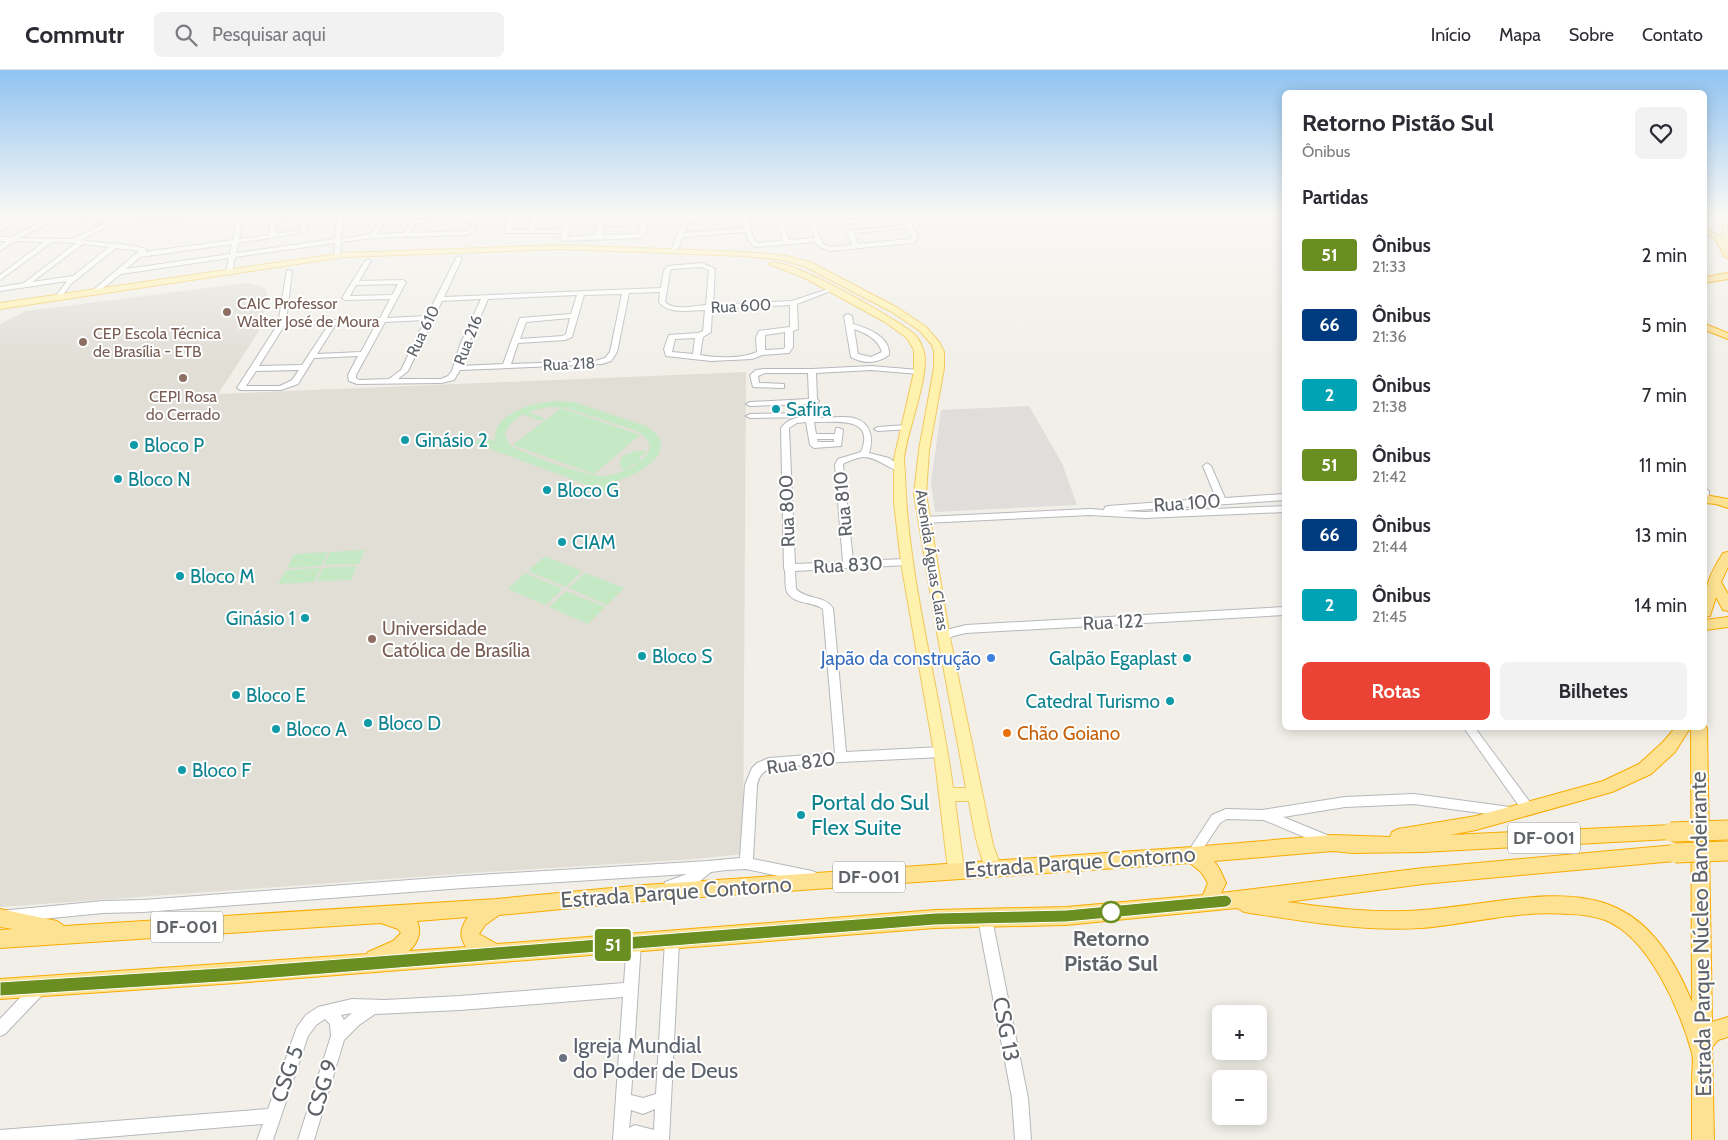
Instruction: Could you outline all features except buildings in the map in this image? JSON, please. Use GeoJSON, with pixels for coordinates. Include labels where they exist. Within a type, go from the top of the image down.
{"type":"FeatureCollection","features":[{"type":"Feature","properties":{"kind":"highway"},"geometry":{"type":"LineString","coordinates":[[1707,280],[1728,276]]}},
{"type":"Feature","properties":{"kind":"highway"},"geometry":{"type":"LineString","coordinates":[[1707,321],[1724,323]]}},
{"type":"Feature","properties":{"kind":"highway"},"geometry":{"type":"LineString","coordinates":[[1707,328],[1720,331],[1728,336]]}},
{"type":"Feature","properties":{"kind":"highway"},"geometry":{"type":"LineString","coordinates":[[1707,490],[1728,494]]}},
{"type":"Feature","properties":{"kind":"highway"},"geometry":{"type":"LineString","coordinates":[[1707,498],[1728,504]]}},
{"type":"Feature","properties":{"kind":"highway"},"geometry":{"type":"LineString","coordinates":[[1707,605],[1714,581],[1728,556]]}},
{"type":"Feature","properties":{"kind":"highway"},"geometry":{"type":"LineString","coordinates":[[1714,581],[1728,606]]}},
{"type":"Feature","properties":{"kind":"highway"},"geometry":{"type":"LineString","coordinates":[[1707,624],[1711,622],[1728,622]]}},
{"type":"Feature","properties":{"kind":"highway"},"geometry":{"type":"LineString","coordinates":[[1352,846],[1476,823],[1606,787],[1645,769],[1669,747],[1682,730]]}},
{"type":"Feature","properties":{"kind":"highway","name":"Estrada Parque Núcleo Bandeirante"},"geometry":{"type":"LineString","coordinates":[[1699,730],[1703,1140]]}},
{"type":"Feature","properties":{"kind":"highway","name":"DF-001"},"geometry":{"type":"LineString","coordinates":[[1352,846],[1728,830]]}},
{"type":"Feature","properties":{"kind":"highway","name":"Estrada Parque Contorno"},"geometry":{"type":"LineString","coordinates":[[0,939],[496,907],[644,893],[1192,855],[1333,843],[1352,846]]}},
{"type":"Feature","properties":{"kind":"highway","name":"DF-001"},"geometry":{"type":"LineString","coordinates":[[0,989],[236,974],[935,919],[1066,916],[1226,901],[1423,876],[1675,853],[1728,851]]}},
{"type":"Feature","properties":{"kind":"highway"},"geometry":{"type":"LineString","coordinates":[[1192,855],[1211,868],[1215,875],[1217,883],[1208,903]]}},
{"type":"Feature","properties":{"kind":"highway"},"geometry":{"type":"LineString","coordinates":[[1226,901],[1358,920],[1421,919],[1509,908],[1558,906],[1582,907],[1608,913],[1640,934],[1663,963],[1674,983],[1702,1049]]}},
{"type":"Feature","properties":{"kind":"highway"},"geometry":{"type":"LineString","coordinates":[[496,907],[477,920],[471,927],[470,934],[471,940],[478,947],[498,953]]}},
{"type":"Feature","properties":{"kind":"highway"},"geometry":{"type":"LineString","coordinates":[[360,964],[392,952],[404,944],[409,937],[410,926],[401,921],[374,915]]}},
{"type":"Feature","properties":{"kind":"highway"},"geometry":{"type":"LineString","coordinates":[[0,918],[72,934]]}},
{"type":"Feature","properties":{"kind":"highway"},"geometry":{"type":"LineString","coordinates":[[1702,1049],[1712,1032],[1728,1027]]}},
{"type":"Feature","properties":{"kind":"main road","name":"Avenida Águas Claras"},"geometry":{"type":"LineString","coordinates":[[0,314],[119,296],[154,287],[290,264]]}},
{"type":"Feature","properties":{"kind":"main road","name":"Avenida Águas Claras"},"geometry":{"type":"LineString","coordinates":[[0,306],[124,288],[154,287],[289,271],[325,264]]}},
{"type":"Feature","properties":{"kind":"main road","name":"Avenida Águas Claras"},"geometry":{"type":"LineString","coordinates":[[770,264],[800,272],[905,331],[915,341],[920,356],[919,372],[899,459],[900,502],[907,562],[941,752],[956,870]]}},
{"type":"Feature","properties":{"kind":"main road","name":"Avenida Águas Claras"},"geometry":{"type":"LineString","coordinates":[[806,264],[918,324],[936,344],[939,352],[940,368],[924,450],[920,494],[944,638],[985,845],[993,868]]}},
{"type":"Feature","properties":{"kind":"main road"},"geometry":{"type":"LineString","coordinates":[[119,296],[126,291],[124,288]]}},
{"type":"Feature","properties":{"kind":"main road"},"geometry":{"type":"LineString","coordinates":[[880,316],[887,316],[895,310]]}},
{"type":"Feature","properties":{"kind":"main road"},"geometry":{"type":"LineString","coordinates":[[915,341],[932,339]]}},
{"type":"Feature","properties":{"kind":"main road"},"geometry":{"type":"LineString","coordinates":[[903,447],[913,451],[924,450]]}},
{"type":"Feature","properties":{"kind":"main road"},"geometry":{"type":"LineString","coordinates":[[900,469],[909,468],[921,473]]}},
{"type":"Feature","properties":{"kind":"main road"},"geometry":{"type":"LineString","coordinates":[[946,795],[976,794]]}},
{"type":"Feature","properties":{"kind":"street"},"geometry":{"type":"LineString","coordinates":[[0,278],[19,264]]}},
{"type":"Feature","properties":{"kind":"street"},"geometry":{"type":"LineString","coordinates":[[25,285],[53,264]]}},
{"type":"Feature","properties":{"kind":"street"},"geometry":{"type":"LineString","coordinates":[[56,299],[75,278],[92,264]]}},
{"type":"Feature","properties":{"kind":"street"},"geometry":{"type":"LineString","coordinates":[[93,293],[128,264]]}},
{"type":"Feature","properties":{"kind":"street"},"geometry":{"type":"LineString","coordinates":[[119,272],[176,264]]}},
{"type":"Feature","properties":{"kind":"street"},"geometry":{"type":"LineString","coordinates":[[229,273],[231,264]]}},
{"type":"Feature","properties":{"kind":"street"},"geometry":{"type":"LineString","coordinates":[[366,264],[345,298],[394,297]]}},
{"type":"Feature","properties":{"kind":"street"},"geometry":{"type":"LineString","coordinates":[[439,299],[456,264]]}},
{"type":"Feature","properties":{"kind":"street"},"geometry":{"type":"LineString","coordinates":[[663,290],[667,270],[670,267],[708,266],[712,272],[707,330],[700,336],[696,356]]}},
{"type":"Feature","properties":{"kind":"street"},"geometry":{"type":"LineString","coordinates":[[289,271],[282,324],[241,386],[242,388],[285,387],[295,382],[314,356],[334,322]]}},
{"type":"Feature","properties":{"kind":"street"},"geometry":{"type":"LineString","coordinates":[[0,289],[75,278]]}},
{"type":"Feature","properties":{"kind":"street"},"geometry":{"type":"LineString","coordinates":[[354,283],[402,281],[352,375],[352,379],[357,382],[389,383]]}},
{"type":"Feature","properties":{"kind":"street","name":"Rua 600"},"geometry":{"type":"LineString","coordinates":[[663,290],[662,302],[668,308],[793,303],[833,289]]}},
{"type":"Feature","properties":{"kind":"street","name":"Rua 610"},"geometry":{"type":"LineString","coordinates":[[389,383],[404,371],[439,299],[663,290]]}},
{"type":"Feature","properties":{"kind":"street","name":"Rua 218"},"geometry":{"type":"LineString","coordinates":[[457,368],[595,363],[610,359],[615,349],[626,292]]}},
{"type":"Feature","properties":{"kind":"street"},"geometry":{"type":"LineString","coordinates":[[515,341],[565,338],[569,335],[581,294]]}},
{"type":"Feature","properties":{"kind":"street","name":"Rua 216"},"geometry":{"type":"LineString","coordinates":[[389,383],[444,381],[453,376],[485,297]]}},
{"type":"Feature","properties":{"kind":"street"},"geometry":{"type":"LineString","coordinates":[[761,353],[760,338],[762,333],[789,331],[795,327],[793,303]]}},
{"type":"Feature","properties":{"kind":"street"},"geometry":{"type":"LineString","coordinates":[[506,367],[524,319],[574,316]]}},
{"type":"Feature","properties":{"kind":"street"},"geometry":{"type":"LineString","coordinates":[[848,316],[854,355],[870,364]]}},
{"type":"Feature","properties":{"kind":"street"},"geometry":{"type":"LineString","coordinates":[[282,324],[430,318]]}},
{"type":"Feature","properties":{"kind":"street"},"geometry":{"type":"LineString","coordinates":[[851,326],[863,330],[884,345],[885,355],[870,364]]}},
{"type":"Feature","properties":{"kind":"street"},"geometry":{"type":"LineString","coordinates":[[700,336],[681,335],[671,339],[668,350],[670,355],[742,358],[752,357],[761,353],[787,350],[789,347],[789,331]]}},
{"type":"Feature","properties":{"kind":"street"},"geometry":{"type":"LineString","coordinates":[[314,356],[363,354]]}},
{"type":"Feature","properties":{"kind":"street"},"geometry":{"type":"LineString","coordinates":[[782,371],[781,390],[759,386],[754,383],[755,374],[759,372],[782,371],[812,371],[870,364],[919,372]]}},
{"type":"Feature","properties":{"kind":"street"},"geometry":{"type":"LineString","coordinates":[[252,369],[306,367]]}},
{"type":"Feature","properties":{"kind":"street"},"geometry":{"type":"LineString","coordinates":[[812,371],[815,401],[813,444],[816,446],[837,444],[839,443],[839,433]]}},
{"type":"Feature","properties":{"kind":"street"},"geometry":{"type":"LineString","coordinates":[[750,404],[815,401]]}},
{"type":"Feature","properties":{"kind":"street"},"geometry":{"type":"LineString","coordinates":[[750,416],[813,419]]}},
{"type":"Feature","properties":{"kind":"street","name":"Rua 810"},"geometry":{"type":"LineString","coordinates":[[813,419],[860,422],[865,428],[868,446],[864,454],[841,461],[839,465],[848,564]]}},
{"type":"Feature","properties":{"kind":"street","name":"Rua 800"},"geometry":{"type":"LineString","coordinates":[[813,419],[788,422],[785,428],[789,568],[792,593],[798,597],[823,603],[828,608],[841,756]]}},
{"type":"Feature","properties":{"kind":"street"},"geometry":{"type":"LineString","coordinates":[[878,429],[907,427]]}},
{"type":"Feature","properties":{"kind":"street"},"geometry":{"type":"LineString","coordinates":[[864,454],[886,460],[900,469]]}},
{"type":"Feature","properties":{"kind":"street"},"geometry":{"type":"LineString","coordinates":[[1207,466],[1222,500]]}},
{"type":"Feature","properties":{"kind":"street","name":"Rua 100"},"geometry":{"type":"LineString","coordinates":[[924,520],[1090,512],[1124,507],[1282,497]]}},
{"type":"Feature","properties":{"kind":"street"},"geometry":{"type":"LineString","coordinates":[[1249,499],[1255,511]]}},
{"type":"Feature","properties":{"kind":"street","name":"Rua 100"},"geometry":{"type":"LineString","coordinates":[[1090,512],[1145,516],[1282,509]]}},
{"type":"Feature","properties":{"kind":"street","name":"Rua 830"},"geometry":{"type":"LineString","coordinates":[[789,568],[907,562]]}},
{"type":"Feature","properties":{"kind":"street","name":"Rua 122"},"geometry":{"type":"LineString","coordinates":[[944,638],[950,633],[966,629],[1282,611]]}},
{"type":"Feature","properties":{"kind":"street"},"geometry":{"type":"LineString","coordinates":[[1470,730],[1522,811]]}},
{"type":"Feature","properties":{"kind":"street","name":"Rua 820"},"geometry":{"type":"LineString","coordinates":[[746,863],[750,785],[755,772],[769,764],[841,756],[941,752]]}},
{"type":"Feature","properties":{"kind":"street"},"geometry":{"type":"LineString","coordinates":[[1192,855],[1216,819],[1226,814],[1262,814],[1345,802],[1414,799],[1522,811]]}},
{"type":"Feature","properties":{"kind":"street"},"geometry":{"type":"LineString","coordinates":[[1262,814],[1333,843]]}},
{"type":"Feature","properties":{"kind":"street"},"geometry":{"type":"LineString","coordinates":[[0,918],[103,907],[143,906],[463,882],[708,868],[726,864],[746,863],[825,880]]}},
{"type":"Feature","properties":{"kind":"street"},"geometry":{"type":"LineString","coordinates":[[644,893],[683,882],[695,877],[708,868]]}},
{"type":"Feature","properties":{"kind":"street","name":"CSG 13"},"geometry":{"type":"LineString","coordinates":[[986,919],[1020,1098],[1023,1140]]}},
{"type":"Feature","properties":{"kind":"street"},"geometry":{"type":"LineString","coordinates":[[626,1140],[635,1133],[661,1140],[672,941]]}},
{"type":"Feature","properties":{"kind":"street"},"geometry":{"type":"LineString","coordinates":[[621,1140],[634,943]]}},
{"type":"Feature","properties":{"kind":"street"},"geometry":{"type":"LineString","coordinates":[[0,1028],[42,986]]}},
{"type":"Feature","properties":{"kind":"street"},"geometry":{"type":"LineString","coordinates":[[323,1013],[352,1006],[460,1003],[631,989]]}},
{"type":"Feature","properties":{"kind":"street","name":"CSG 9"},"geometry":{"type":"LineString","coordinates":[[338,1036],[371,1006]]}},
{"type":"Feature","properties":{"kind":"street","name":"CSG 9"},"geometry":{"type":"LineString","coordinates":[[306,1140],[338,1036],[338,1021],[323,1013]]}},
{"type":"Feature","properties":{"kind":"street","name":"CSG 5"},"geometry":{"type":"LineString","coordinates":[[265,1140],[302,1032],[311,1020],[323,1013]]}},
{"type":"Feature","properties":{"kind":"street"},"geometry":{"type":"LineString","coordinates":[[624,1102],[643,1106],[664,1099]]}},
{"type":"Feature","properties":{"kind":"street"},"geometry":{"type":"LineString","coordinates":[[0,1138],[273,1116]]}},
{"type":"Feature","properties":{"kind":"shaded area","name":"Universidade Católica de Brasília"},"geometry":{"type":"Polygon","coordinates":[[[246,283],[260,286],[266,290],[267,296],[261,328],[218,394],[746,372],[743,854],[694,859],[0,907],[0,324],[26,311],[246,283]]]}},
{"type":"Feature","properties":{"kind":"shaded area"},"geometry":{"type":"Polygon","coordinates":[[[1029,406],[1062,463],[1077,505],[935,512],[931,483],[941,410],[1029,406]]]}},
{"type":"Feature","properties":{"kind":"green space"},"geometry":{"type":"Polygon","coordinates":[[[552,401],[573,402],[646,426],[657,435],[661,445],[659,454],[642,470],[608,483],[616,487],[609,493],[474,443],[483,437],[495,441],[496,431],[501,422],[509,415],[530,406],[552,401]],[[548,407],[528,412],[544,418],[541,421],[523,414],[506,431],[505,435],[510,445],[556,464],[585,473],[604,476],[624,471],[634,466],[648,452],[649,445],[645,437],[634,430],[566,408],[548,407]]]}},
{"type":"Feature","properties":{"kind":"green space"},"geometry":{"type":"Polygon","coordinates":[[[561,408],[640,435],[594,474],[513,445],[561,408]]]}},
{"type":"Feature","properties":{"kind":"green space"},"geometry":{"type":"Polygon","coordinates":[[[635,451],[647,451],[639,458],[642,460],[638,464],[634,463],[625,471],[620,467],[620,460],[624,455],[635,451]]]}},
{"type":"Feature","properties":{"kind":"green space"},"geometry":{"type":"Polygon","coordinates":[[[365,550],[359,564],[324,565],[330,552],[365,550]]]}},
{"type":"Feature","properties":{"kind":"green space"},"geometry":{"type":"Polygon","coordinates":[[[328,552],[321,566],[287,568],[294,554],[328,552]]]}},
{"type":"Feature","properties":{"kind":"green space"},"geometry":{"type":"Polygon","coordinates":[[[545,556],[582,571],[566,587],[528,571],[545,556]]]}},
{"type":"Feature","properties":{"kind":"green space"},"geometry":{"type":"Polygon","coordinates":[[[357,566],[351,580],[317,581],[323,568],[357,566]]]}},
{"type":"Feature","properties":{"kind":"green space"},"geometry":{"type":"Polygon","coordinates":[[[321,568],[314,582],[278,584],[286,570],[321,568]]]}},
{"type":"Feature","properties":{"kind":"green space"},"geometry":{"type":"Polygon","coordinates":[[[525,573],[563,589],[545,605],[508,589],[525,573]]]}},
{"type":"Feature","properties":{"kind":"green space"},"geometry":{"type":"Polygon","coordinates":[[[585,573],[624,588],[607,605],[569,588],[585,573]]]}},
{"type":"Feature","properties":{"kind":"green space"},"geometry":{"type":"Polygon","coordinates":[[[566,591],[605,607],[588,624],[549,607],[566,591]]]}},
{"type":"Feature","properties":{"kind":"bus line","name":"51"},"geometry":{"type":"LineString","coordinates":[[0,989],[236,974],[935,919],[1066,916],[1226,901]]}},
{"type":"Feature","properties":{"kind":"place","name":"CAIC Professor Walter José de Moura"},"geometry":{"type":"Point","coordinates":[227,312]}},
{"type":"Feature","properties":{"kind":"place","name":"CEP Escola Técnica de Brasília - ETB"},"geometry":{"type":"Point","coordinates":[83,342]}},
{"type":"Feature","properties":{"kind":"place","name":"CEPI Rosa do Cerrado"},"geometry":{"type":"Point","coordinates":[183,378]}},
{"type":"Feature","properties":{"kind":"place","name":"Safira"},"geometry":{"type":"Point","coordinates":[776,409]}},
{"type":"Feature","properties":{"kind":"place","name":"Ginásio 2"},"geometry":{"type":"Point","coordinates":[405,440]}},
{"type":"Feature","properties":{"kind":"place","name":"Bloco P"},"geometry":{"type":"Point","coordinates":[134,445]}},
{"type":"Feature","properties":{"kind":"place","name":"Bloco N"},"geometry":{"type":"Point","coordinates":[118,479]}},
{"type":"Feature","properties":{"kind":"place","name":"Bloco G"},"geometry":{"type":"Point","coordinates":[547,490]}},
{"type":"Feature","properties":{"kind":"place","name":"CIAM"},"geometry":{"type":"Point","coordinates":[562,542]}},
{"type":"Feature","properties":{"kind":"place","name":"Bloco M"},"geometry":{"type":"Point","coordinates":[180,576]}},
{"type":"Feature","properties":{"kind":"place","name":"Ginásio 1"},"geometry":{"type":"Point","coordinates":[305,618]}},
{"type":"Feature","properties":{"kind":"place","name":"Universidade Católica de Brasília"},"geometry":{"type":"Point","coordinates":[372,639]}},
{"type":"Feature","properties":{"kind":"place","name":"Bloco S"},"geometry":{"type":"Point","coordinates":[642,656]}},
{"type":"Feature","properties":{"kind":"place","name":"Japão da construção"},"geometry":{"type":"Point","coordinates":[991,658]}},
{"type":"Feature","properties":{"kind":"place","name":"Galpão Egaplast"},"geometry":{"type":"Point","coordinates":[1187,658]}},
{"type":"Feature","properties":{"kind":"place","name":"Bloco E"},"geometry":{"type":"Point","coordinates":[236,695]}},
{"type":"Feature","properties":{"kind":"place","name":"Catedral Turismo"},"geometry":{"type":"Point","coordinates":[1170,701]}},
{"type":"Feature","properties":{"kind":"place","name":"Bloco D"},"geometry":{"type":"Point","coordinates":[368,723]}},
{"type":"Feature","properties":{"kind":"place","name":"Bloco A"},"geometry":{"type":"Point","coordinates":[276,729]}},
{"type":"Feature","properties":{"kind":"place","name":"Chão Goiano"},"geometry":{"type":"Point","coordinates":[1007,733]}},
{"type":"Feature","properties":{"kind":"place","name":"Bloco F"},"geometry":{"type":"Point","coordinates":[182,770]}},
{"type":"Feature","properties":{"kind":"place","name":"Portal do Sul Flex Suite"},"geometry":{"type":"Point","coordinates":[801,815]}},
{"type":"Feature","properties":{"kind":"place","name":"Retorno Pistão Sul"},"geometry":{"type":"Point","coordinates":[1111,912]}},
{"type":"Feature","properties":{"kind":"place","name":"Igreja Mundial do Poder de Deus"},"geometry":{"type":"Point","coordinates":[563,1058]}}]}
